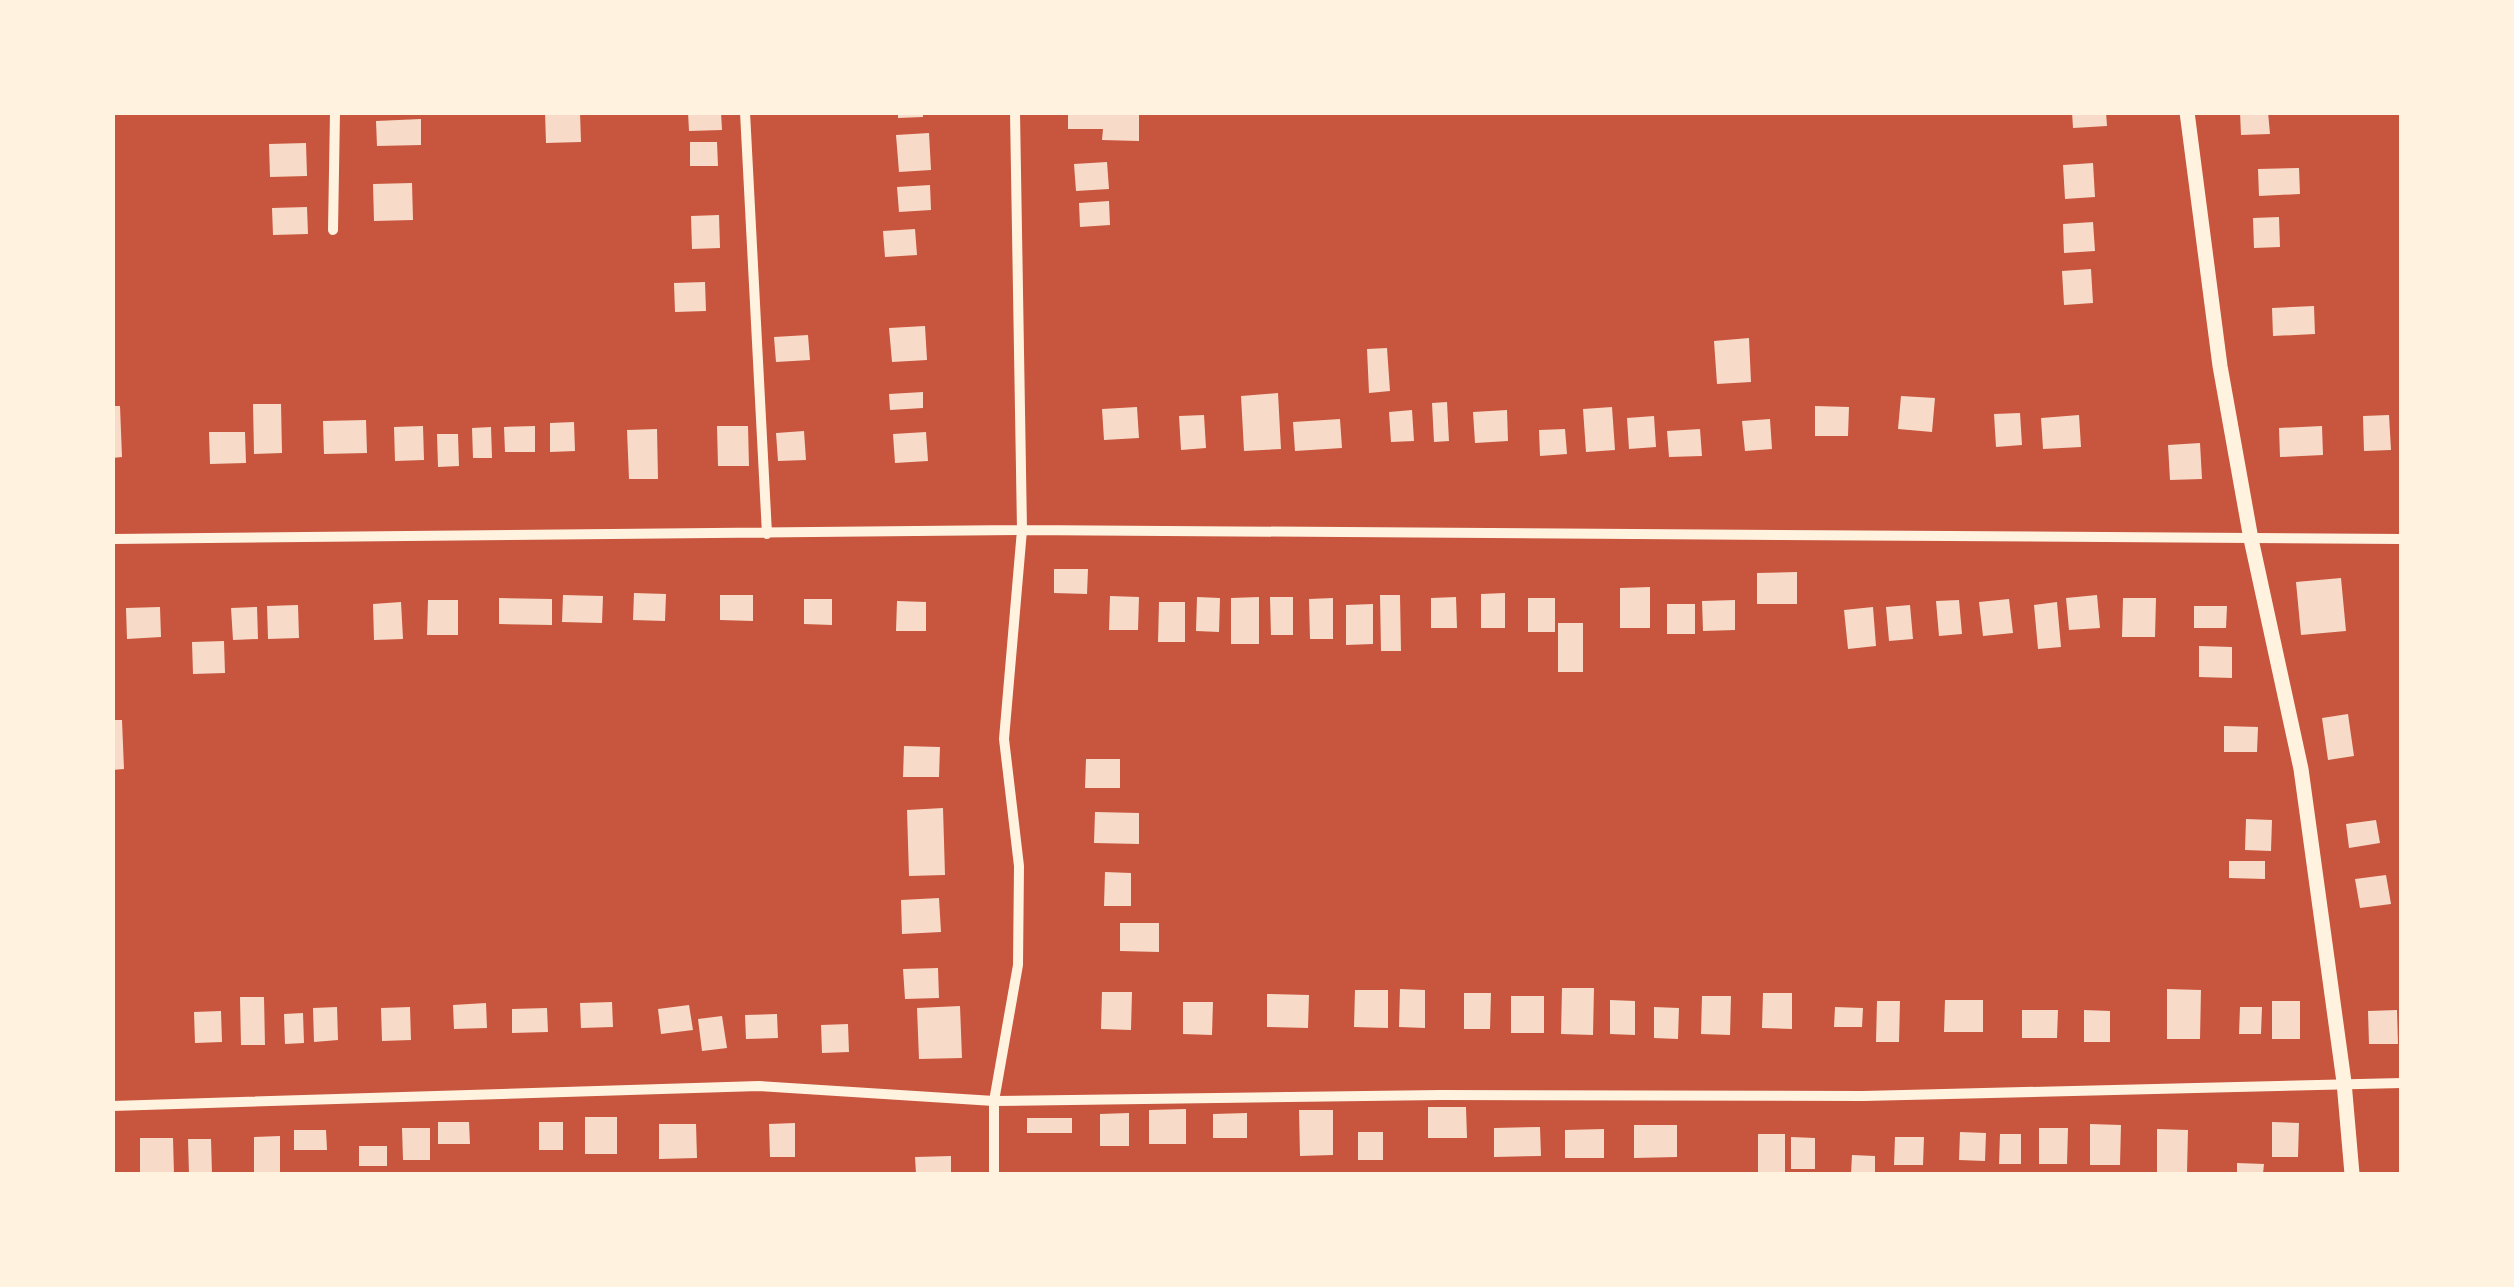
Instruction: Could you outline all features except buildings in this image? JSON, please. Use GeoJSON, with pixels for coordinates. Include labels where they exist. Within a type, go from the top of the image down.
{"type":"FeatureCollection","features":[{"type":"Feature","properties":{"kind":"street"},"geometry":{"type":"LineString","coordinates":[[333,230],[335,112]]}},
{"type":"Feature","properties":{"kind":"street"},"geometry":{"type":"LineString","coordinates":[[745,112],[767,534]]}},
{"type":"Feature","properties":{"kind":"street"},"geometry":{"type":"LineString","coordinates":[[994,1174],[994,1101],[1018,964],[1019,866],[1004,740],[1022,530],[1015,112]]}},
{"type":"Feature","properties":{"kind":"street"},"geometry":{"type":"LineString","coordinates":[[2187,112],[2220,366],[2251,540],[2301,769],[2344,1082],[2352,1174]]}},
{"type":"Feature","properties":{"kind":"street"},"geometry":{"type":"LineString","coordinates":[[112,539],[1022,530],[2402,540]]}},
{"type":"Feature","properties":{"kind":"street"},"geometry":{"type":"LineString","coordinates":[[112,1106],[759,1086],[994,1101],[1442,1095],[1862,1096],[2402,1083]]}}]}
